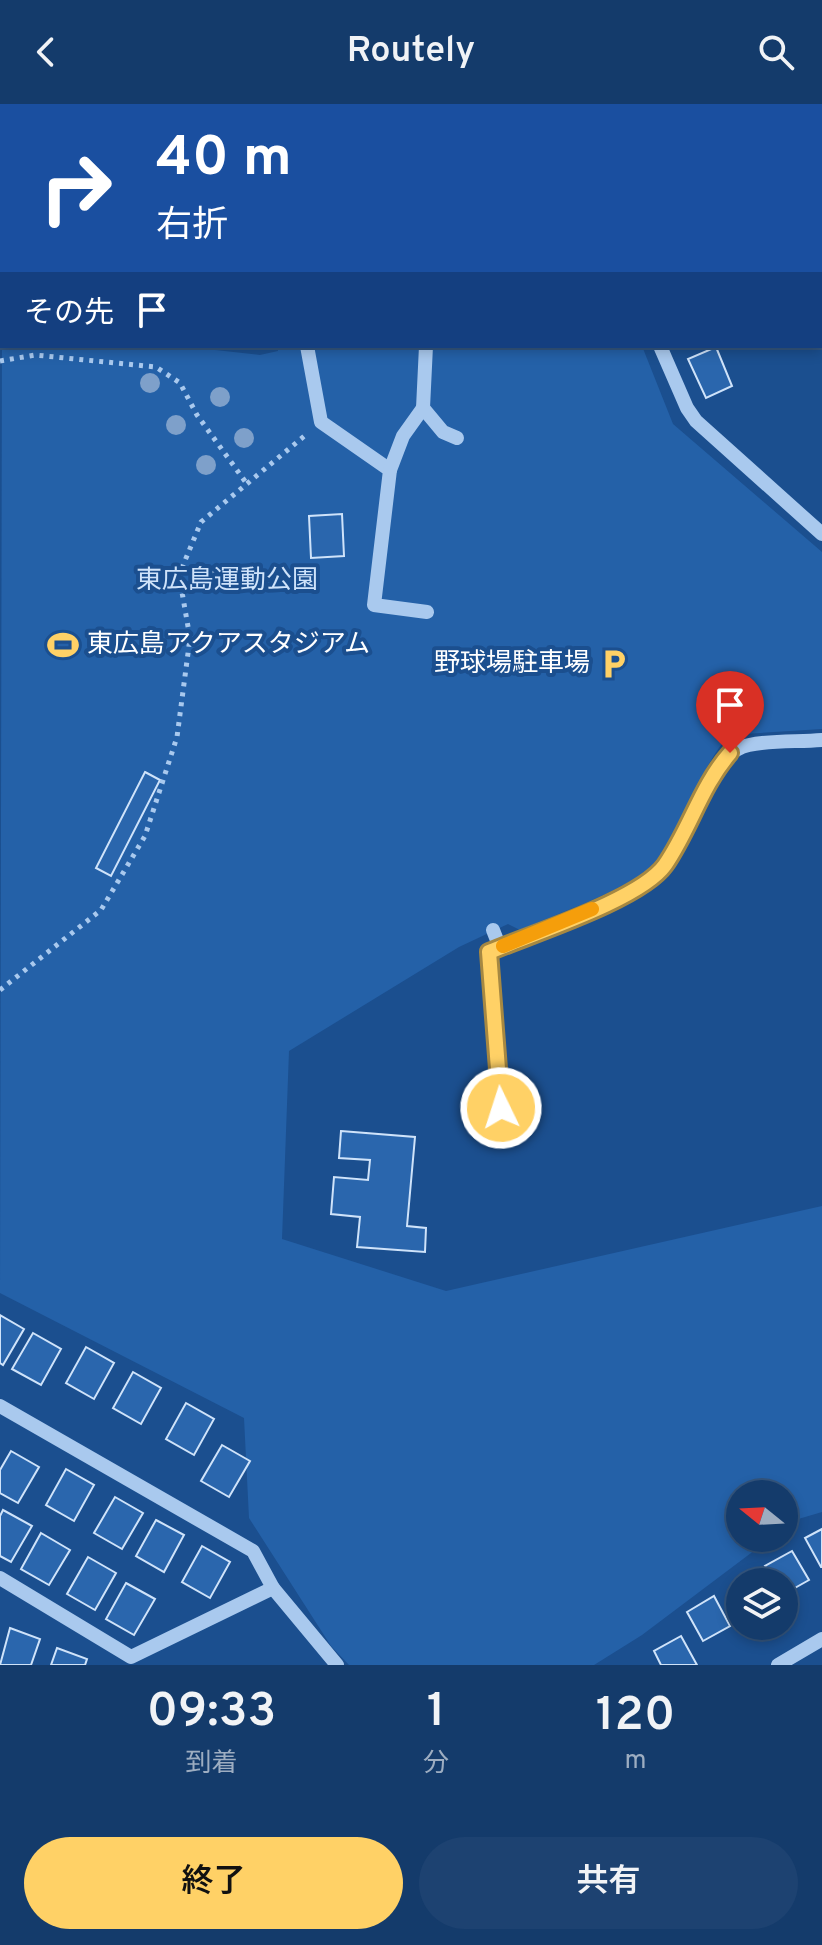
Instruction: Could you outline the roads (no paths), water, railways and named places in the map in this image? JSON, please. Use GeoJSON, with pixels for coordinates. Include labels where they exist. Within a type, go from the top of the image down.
{"type":"FeatureCollection","features":[{"type":"Feature","properties":{"kind":"street"},"geometry":{"type":"LineString","coordinates":[[307,348],[321,422],[390,470]]}},
{"type":"Feature","properties":{"kind":"street"},"geometry":{"type":"LineString","coordinates":[[426,348],[423,408],[403,436],[390,470],[374,605],[427,612]]}},
{"type":"Feature","properties":{"kind":"street"},"geometry":{"type":"LineString","coordinates":[[661,348],[696,421],[822,534]]}},
{"type":"Feature","properties":{"kind":"street"},"geometry":{"type":"LineString","coordinates":[[423,408],[443,432],[457,438]]}},
{"type":"Feature","properties":{"kind":"street"},"geometry":{"type":"LineString","coordinates":[[501,1108],[489,952],[628,894],[653,878],[666,864],[716,769],[730,753],[747,745],[822,740]]}},
{"type":"Feature","properties":{"kind":"street"},"geometry":{"type":"LineString","coordinates":[[493,930],[500,948]]}},
{"type":"Feature","properties":{"kind":"street"},"geometry":{"type":"LineString","coordinates":[[0,1406],[253,1551],[273,1588],[337,1665]]}},
{"type":"Feature","properties":{"kind":"street"},"geometry":{"type":"LineString","coordinates":[[0,1578],[131,1657],[273,1588]]}},
{"type":"Feature","properties":{"kind":"street"},"geometry":{"type":"LineString","coordinates":[[778,1665],[822,1639]]}},
{"type":"Feature","properties":{"kind":"place","name":"東広島アクアスタジアム"},"geometry":{"type":"Point","coordinates":[63,645]}},
{"type":"Feature","properties":{"kind":"place","name":"野球場駐車場"},"geometry":{"type":"Point","coordinates":[614,664]}},
{"type":"Feature","properties":{"kind":"park label","name":"東広島運動公園"},"geometry":{"type":"Point","coordinates":[227,581]}}]}
